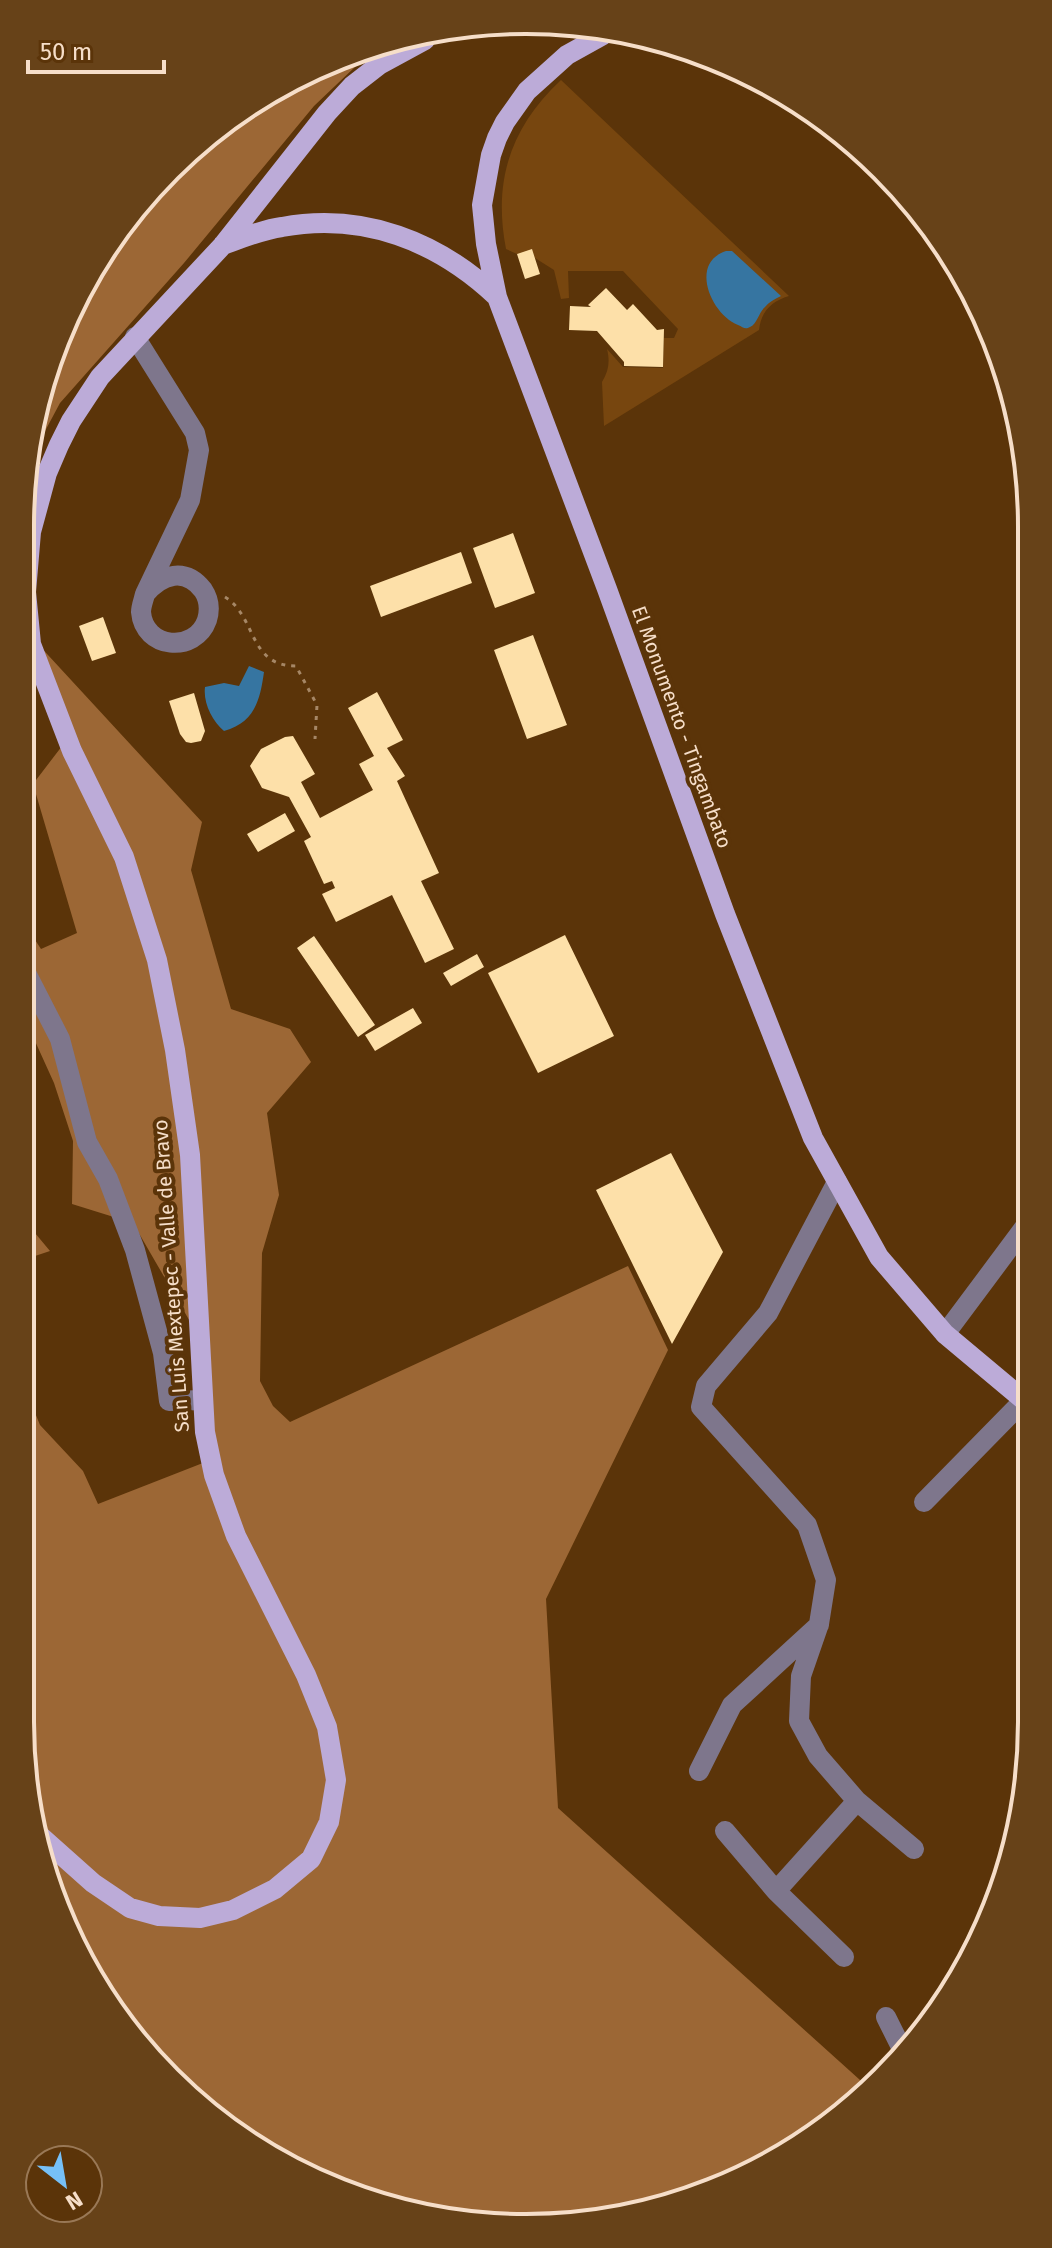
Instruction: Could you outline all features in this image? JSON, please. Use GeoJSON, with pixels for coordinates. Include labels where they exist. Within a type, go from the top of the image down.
{"type":"FeatureCollection","features":[{"type":"Feature","properties":{"kind":"main road","name":"El Monumento - Tingambato"},"geometry":{"type":"LineString","coordinates":[[596,39],[567,55],[527,91],[497,138],[482,205],[497,297],[725,914],[813,1138],[879,1257],[945,1334],[1018,1395]]}},
{"type":"Feature","properties":{"kind":"main road","name":"San Luis Mextepec - Valle de Bravo"},"geometry":{"type":"LineString","coordinates":[[34,518],[59,445],[77,410],[100,377],[223,245],[327,113],[352,86],[379,65],[410,48]]}},
{"type":"Feature","properties":{"kind":"main road"},"geometry":{"type":"LineString","coordinates":[[223,245],[258,232],[302,224],[336,223],[369,227],[414,240],[437,251],[479,280],[497,297]]}},
{"type":"Feature","properties":{"kind":"main road","name":"San Luis Mextepec - Valle de Bravo"},"geometry":{"type":"LineString","coordinates":[[34,652],[72,751],[124,857],[157,960],[175,1050],[190,1155],[205,1432],[214,1475],[236,1536],[306,1675],[327,1727],[336,1780],[329,1822],[311,1859],[275,1889],[233,1910],[200,1918],[159,1916],[130,1908],[93,1883],[50,1845]]}},
{"type":"Feature","properties":{"kind":"street"},"geometry":{"type":"LineString","coordinates":[[135,337],[195,433],[199,450],[190,500],[145,594],[141,610],[145,627],[157,639],[174,644],[191,640],[204,629],[210,612],[207,595],[197,583],[184,577],[169,576],[155,582],[145,594]]}},
{"type":"Feature","properties":{"kind":"street"},"geometry":{"type":"LineString","coordinates":[[34,988],[60,1039],[87,1142],[108,1179],[135,1250],[163,1353],[169,1401],[203,1400]]}},
{"type":"Feature","properties":{"kind":"street"},"geometry":{"type":"LineString","coordinates":[[837,1182],[768,1313],[706,1386],[701,1407],[807,1525],[826,1580],[819,1624],[801,1676],[799,1721],[818,1756],[857,1801],[914,1849]]}},
{"type":"Feature","properties":{"kind":"street"},"geometry":{"type":"LineString","coordinates":[[945,1334],[1018,1236]]}},
{"type":"Feature","properties":{"kind":"street"},"geometry":{"type":"LineString","coordinates":[[924,1502],[1018,1412]]}},
{"type":"Feature","properties":{"kind":"street"},"geometry":{"type":"LineString","coordinates":[[699,1771],[732,1705],[819,1624]]}},
{"type":"Feature","properties":{"kind":"street"},"geometry":{"type":"LineString","coordinates":[[776,1891],[857,1801]]}},
{"type":"Feature","properties":{"kind":"street"},"geometry":{"type":"LineString","coordinates":[[725,1831],[776,1891],[844,1957]]}},
{"type":"Feature","properties":{"kind":"street"},"geometry":{"type":"LineString","coordinates":[[886,2017],[899,2043]]}},
{"type":"Feature","properties":{"kind":"path"},"geometry":{"type":"LineString","coordinates":[[207,595],[219,595],[231,601],[259,648],[271,660],[296,666],[317,705],[315,739]]}},
{"type":"Feature","properties":{"kind":"shaded area"},"geometry":{"type":"Polygon","coordinates":[[[360,63],[314,106],[184,263],[60,403],[42,437],[60,368],[85,308],[117,253],[156,202],[202,156],[253,117],[308,85],[360,63]]]}},
{"type":"Feature","properties":{"kind":"shaded area"},"geometry":{"type":"Polygon","coordinates":[[[561,80],[789,296],[768,308],[759,330],[604,426],[602,382],[608,366],[607,349],[623,367],[663,368],[664,338],[674,338],[678,329],[623,271],[568,271],[569,298],[561,299],[554,270],[535,258],[532,250],[517,254],[506,249],[502,201],[510,157],[529,117],[561,80]]]}},
{"type":"Feature","properties":{"kind":"shaded area"},"geometry":{"type":"Polygon","coordinates":[[[36,642],[202,822],[191,870],[231,1009],[290,1029],[311,1062],[267,1113],[279,1195],[262,1253],[260,1381],[273,1406],[290,1422],[628,1266],[668,1350],[546,1599],[558,1808],[862,2081],[799,2131],[714,2177],[622,2205],[526,2214],[430,2205],[338,2177],[253,2131],[178,2070],[117,1995],[71,1910],[43,1818],[35,1754],[34,1410],[40,1425],[83,1471],[98,1504],[208,1461],[203,1344],[133,1223],[72,1204],[73,1141],[54,1083],[34,1039],[34,938],[41,949],[77,933],[34,783],[72,733],[36,642]]]}},
{"type":"Feature","properties":{"kind":"shaded area"},"geometry":{"type":"Polygon","coordinates":[[[34,1232],[50,1251],[34,1256],[34,1232]]]}},
{"type":"Feature","properties":{"kind":"water"},"geometry":{"type":"Polygon","coordinates":[[[732,251],[781,296],[767,305],[748,328],[728,319],[708,288],[708,266],[715,257],[732,251]]]}},
{"type":"Feature","properties":{"kind":"water"},"geometry":{"type":"Polygon","coordinates":[[[249,666],[264,672],[258,701],[243,722],[224,731],[209,711],[205,687],[224,683],[239,686],[249,666]]]}},
{"type":"Feature","properties":{"kind":"building"},"geometry":{"type":"Polygon","coordinates":[[[532,249],[540,274],[525,279],[517,254],[532,249]]]}},
{"type":"Feature","properties":{"kind":"building"},"geometry":{"type":"Polygon","coordinates":[[[606,288],[627,310],[633,304],[657,330],[664,329],[663,367],[624,366],[624,362],[597,331],[569,330],[570,306],[591,307],[588,305],[606,288]]]}},
{"type":"Feature","properties":{"kind":"building"},"geometry":{"type":"Polygon","coordinates":[[[513,533],[535,593],[495,608],[473,548],[513,533]]]}},
{"type":"Feature","properties":{"kind":"building"},"geometry":{"type":"Polygon","coordinates":[[[461,552],[472,583],[381,617],[370,586],[461,552]]]}},
{"type":"Feature","properties":{"kind":"building"},"geometry":{"type":"Polygon","coordinates":[[[103,617],[116,653],[92,661],[79,626],[103,617]]]}},
{"type":"Feature","properties":{"kind":"building"},"geometry":{"type":"Polygon","coordinates":[[[533,635],[567,725],[527,739],[494,650],[533,635]]]}},
{"type":"Feature","properties":{"kind":"building"},"geometry":{"type":"Polygon","coordinates":[[[377,692],[403,740],[387,748],[405,776],[397,781],[439,873],[421,881],[454,949],[425,963],[392,895],[336,922],[322,894],[335,888],[332,881],[324,884],[304,841],[311,837],[289,797],[262,788],[250,766],[261,749],[293,736],[315,774],[301,782],[320,818],[373,790],[359,764],[374,756],[348,708],[377,692]]]}},
{"type":"Feature","properties":{"kind":"building"},"geometry":{"type":"Polygon","coordinates":[[[194,693],[205,731],[201,741],[191,743],[180,734],[169,701],[194,693]]]}},
{"type":"Feature","properties":{"kind":"building"},"geometry":{"type":"Polygon","coordinates":[[[285,813],[295,831],[258,852],[247,834],[285,813]]]}},
{"type":"Feature","properties":{"kind":"building"},"geometry":{"type":"Polygon","coordinates":[[[565,935],[614,1036],[538,1073],[488,973],[565,935]]]}},
{"type":"Feature","properties":{"kind":"building"},"geometry":{"type":"Polygon","coordinates":[[[314,936],[375,1025],[358,1037],[297,948],[314,936]]]}},
{"type":"Feature","properties":{"kind":"building"},"geometry":{"type":"Polygon","coordinates":[[[477,954],[484,967],[451,986],[443,973],[477,954]]]}},
{"type":"Feature","properties":{"kind":"building"},"geometry":{"type":"Polygon","coordinates":[[[413,1008],[422,1023],[375,1051],[365,1035],[413,1008]]]}},
{"type":"Feature","properties":{"kind":"building"},"geometry":{"type":"Polygon","coordinates":[[[671,1153],[723,1252],[672,1344],[596,1190],[671,1153]]]}}]}
